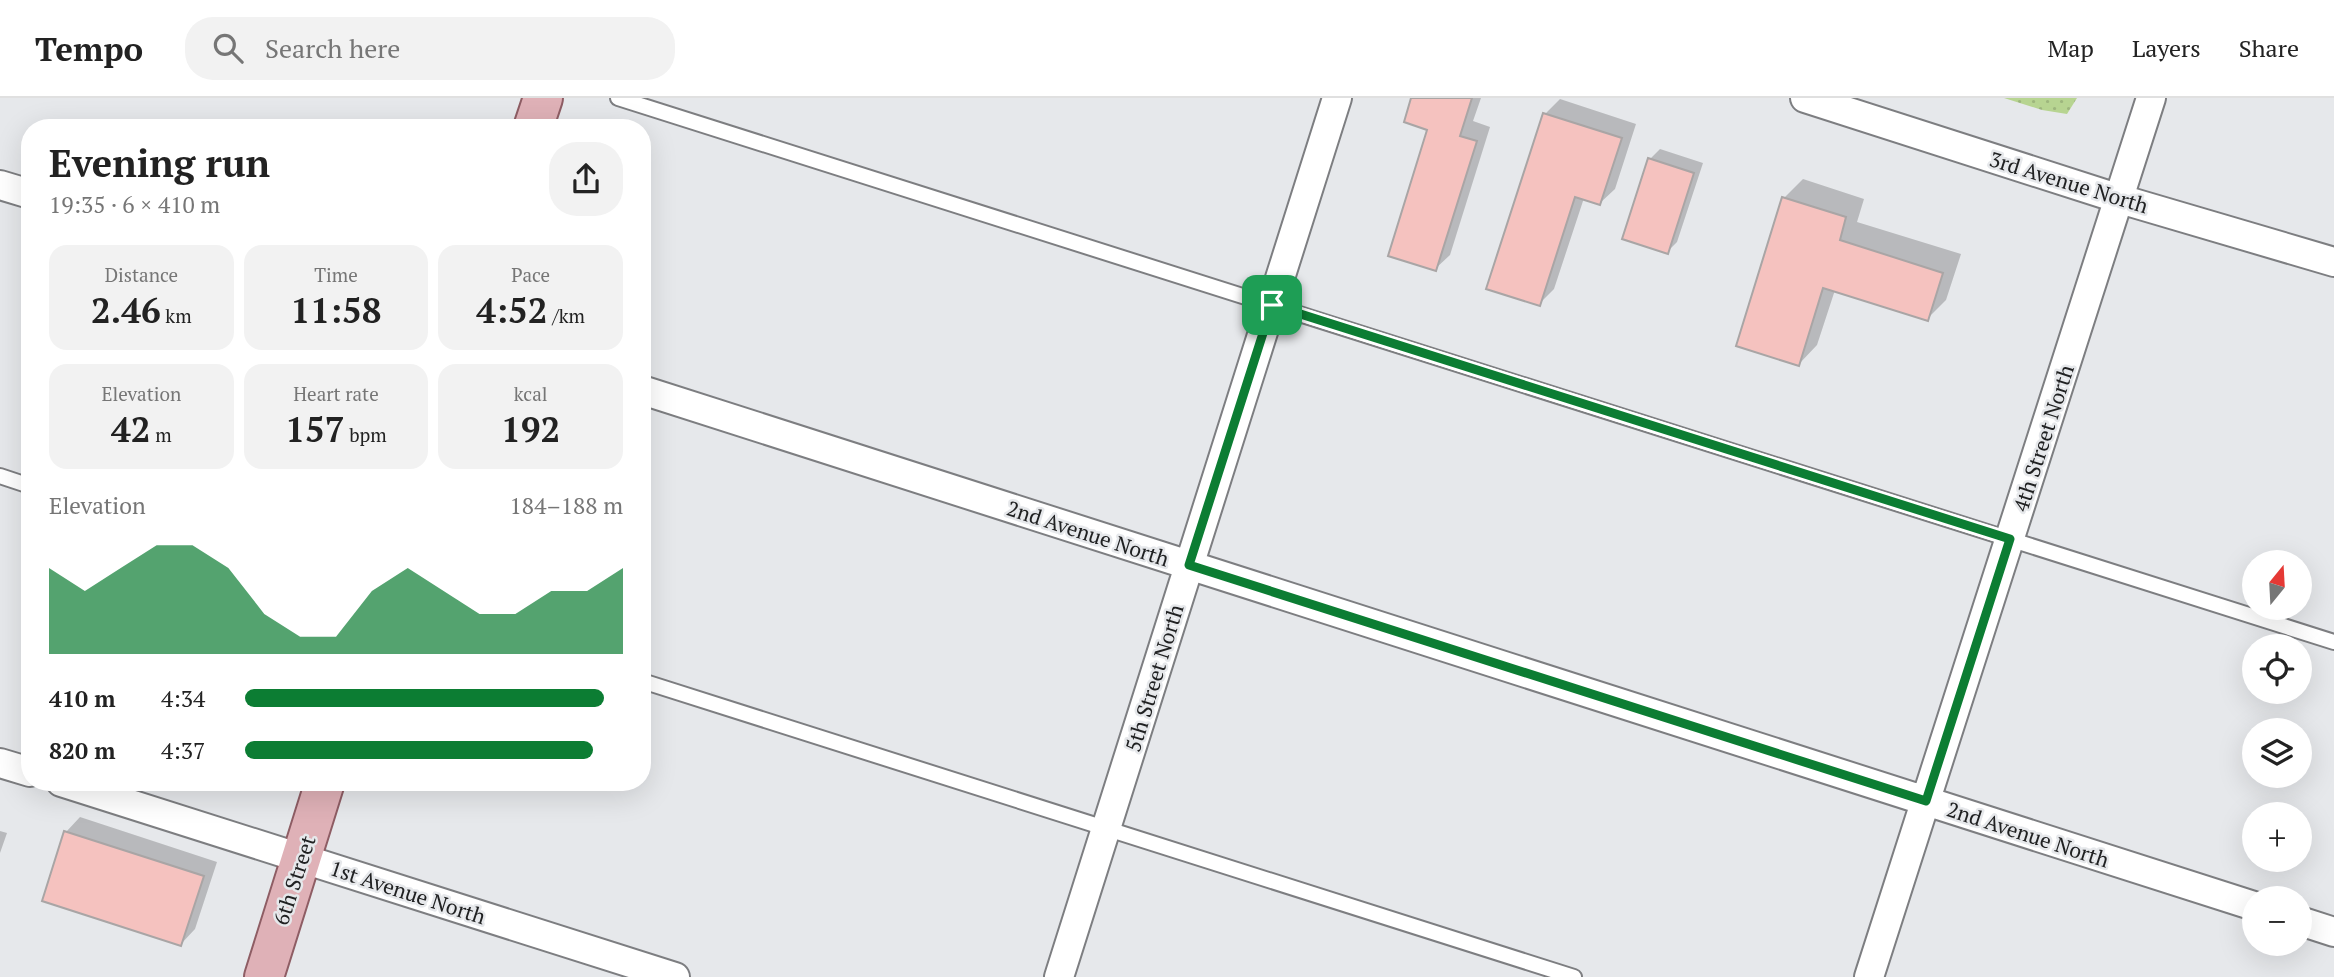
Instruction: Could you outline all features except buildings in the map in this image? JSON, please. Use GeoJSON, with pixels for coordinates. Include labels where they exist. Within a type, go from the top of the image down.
{"type":"FeatureCollection","features":[{"type":"Feature","properties":{"kind":"main road"},"geometry":{"type":"LineString","coordinates":[[536,119],[543,98]]}},
{"type":"Feature","properties":{"kind":"main road","name":"6th Street"},"geometry":{"type":"LineString","coordinates":[[264,977],[323,791]]}},
{"type":"Feature","properties":{"kind":"street","name":"5th Street North"},"geometry":{"type":"LineString","coordinates":[[1059,977],[1337,98]]}},
{"type":"Feature","properties":{"kind":"street","name":"3rd Avenue North"},"geometry":{"type":"LineString","coordinates":[[1805,98],[2120,199],[2334,262]]}},
{"type":"Feature","properties":{"kind":"street","name":"4th Street North"},"geometry":{"type":"LineString","coordinates":[[1869,977],[2151,98]]}},
{"type":"Feature","properties":{"kind":"street"},"geometry":{"type":"LineString","coordinates":[[0,185],[21,191]]}},
{"type":"Feature","properties":{"kind":"street","name":"2nd Avenue North"},"geometry":{"type":"LineString","coordinates":[[651,393],[2242,902]]}},
{"type":"Feature","properties":{"kind":"street"},"geometry":{"type":"LineString","coordinates":[[0,763],[21,769]]}},
{"type":"Feature","properties":{"kind":"street","name":"1st Avenue North"},"geometry":{"type":"LineString","coordinates":[[89,791],[676,977]]}},
{"type":"Feature","properties":{"kind":"street"},"geometry":{"type":"LineString","coordinates":[[2312,924],[2334,932]]}},
{"type":"Feature","properties":{"kind":"lane"},"geometry":{"type":"LineString","coordinates":[[618,98],[2334,642]]}},
{"type":"Feature","properties":{"kind":"lane"},"geometry":{"type":"LineString","coordinates":[[0,477],[21,483]]}},
{"type":"Feature","properties":{"kind":"lane"},"geometry":{"type":"LineString","coordinates":[[651,684],[1574,977]]}},
{"type":"Feature","properties":{"kind":"green space"},"geometry":{"type":"Polygon","coordinates":[[[2004,98],[2077,98],[2067,114],[2042,110],[2004,98]]]}},
{"type":"Feature","properties":{"kind":"route"},"geometry":{"type":"LineString","coordinates":[[1272,305],[2010,539],[1926,801],[1189,565],[1272,305]]}}]}
